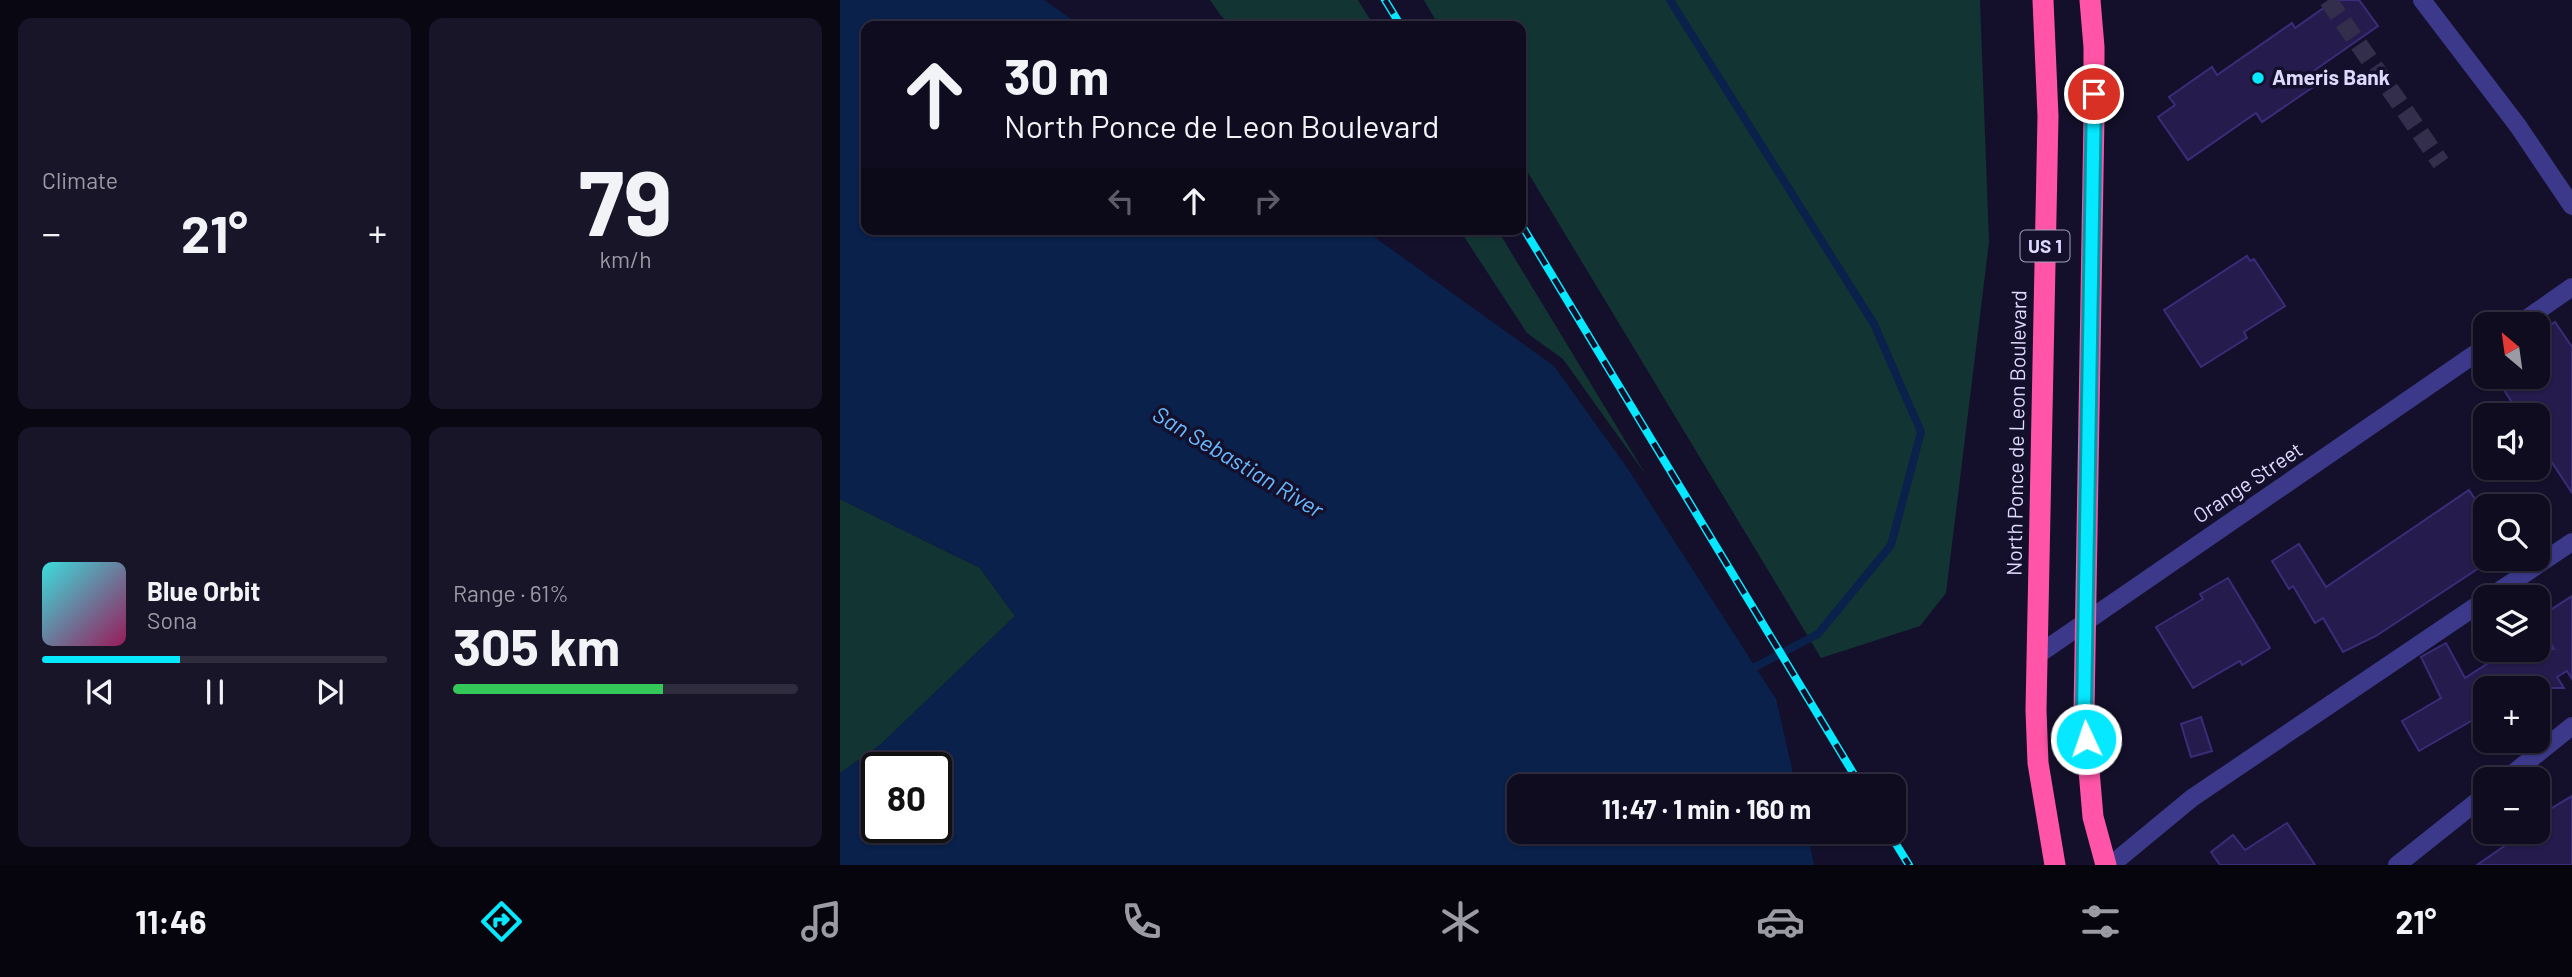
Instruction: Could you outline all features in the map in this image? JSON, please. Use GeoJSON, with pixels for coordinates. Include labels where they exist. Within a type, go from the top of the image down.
{"type":"FeatureCollection","features":[{"type":"Feature","properties":{"kind":"highway","name":"North Ponce de Leon Boulevard"},"geometry":{"type":"LineString","coordinates":[[2043,0],[2048,116],[2036,656],[2038,763],[2055,865]]}},
{"type":"Feature","properties":{"kind":"highway","name":"US 1"},"geometry":{"type":"LineString","coordinates":[[2090,0],[2094,94],[2084,712],[2093,817],[2106,865]]}},
{"type":"Feature","properties":{"kind":"street"},"geometry":{"type":"LineString","coordinates":[[2422,0],[2518,126],[2572,206]]}},
{"type":"Feature","properties":{"kind":"street"},"geometry":{"type":"LineString","coordinates":[[2536,312],[2572,287]]}},
{"type":"Feature","properties":{"kind":"street","name":"Orange Street"},"geometry":{"type":"LineString","coordinates":[[2036,656],[2473,356]]}},
{"type":"Feature","properties":{"kind":"street"},"geometry":{"type":"LineString","coordinates":[[2508,585],[2572,542]]}},
{"type":"Feature","properties":{"kind":"street"},"geometry":{"type":"LineString","coordinates":[[2111,865],[2192,798],[2473,608]]}},
{"type":"Feature","properties":{"kind":"street"},"geometry":{"type":"LineString","coordinates":[[2521,767],[2572,726]]}},
{"type":"Feature","properties":{"kind":"street"},"geometry":{"type":"LineString","coordinates":[[2397,865],[2473,805]]}},
{"type":"Feature","properties":{"kind":"green space"},"geometry":{"type":"Polygon","coordinates":[[[1210,0],[1358,0],[1371,21],[1227,21],[1210,0]]]}},
{"type":"Feature","properties":{"kind":"green space"},"geometry":{"type":"Polygon","coordinates":[[[1424,0],[1980,0],[1989,242],[1946,593],[1920,626],[1821,658],[1526,169],[1526,21],[1436,21],[1424,0]]]}},
{"type":"Feature","properties":{"kind":"green space"},"geometry":{"type":"Polygon","coordinates":[[[1463,235],[1501,235],[1646,475],[1563,359],[1527,333],[1463,235]]]}},
{"type":"Feature","properties":{"kind":"green space"},"geometry":{"type":"Polygon","coordinates":[[[840,499],[980,568],[1015,616],[880,745],[870,752],[861,752],[861,758],[840,773],[840,499]]]}},
{"type":"Feature","properties":{"kind":"water","name":"San Sebastian River"},"geometry":{"type":"Polygon","coordinates":[[[840,0],[1044,0],[1074,21],[861,21],[861,235],[1371,235],[1554,366],[1628,469],[1776,699],[1793,774],[1507,774],[1507,844],[1810,844],[1814,865],[840,865],[840,773],[861,758],[861,843],[952,843],[952,752],[870,752],[1015,616],[980,568],[840,499],[840,0]]]}},
{"type":"Feature","properties":{"kind":"building","name":"Ameris Bank"},"geometry":{"type":"Polygon","coordinates":[[[2335,0],[2359,0],[2378,26],[2315,70],[2322,81],[2262,122],[2256,113],[2188,160],[2158,117],[2175,105],[2169,97],[2212,67],[2217,75],[2292,23],[2295,28],[2335,0]]]}},
{"type":"Feature","properties":{"kind":"building"},"geometry":{"type":"Polygon","coordinates":[[[2247,256],[2250,261],[2254,259],[2285,306],[2244,332],[2247,338],[2201,367],[2164,310],[2247,256]]]}},
{"type":"Feature","properties":{"kind":"building"},"geometry":{"type":"Polygon","coordinates":[[[2555,322],[2572,347],[2572,493],[2550,459],[2550,403],[2512,403],[2503,389],[2550,389],[2550,326],[2555,322]]]}},
{"type":"Feature","properties":{"kind":"building"},"geometry":{"type":"Polygon","coordinates":[[[2469,490],[2473,496],[2474,571],[2376,636],[2343,652],[2323,618],[2315,623],[2293,586],[2289,589],[2272,561],[2299,544],[2326,587],[2469,490]]]}},
{"type":"Feature","properties":{"kind":"building"},"geometry":{"type":"Polygon","coordinates":[[[2228,578],[2270,648],[2242,665],[2240,661],[2193,688],[2156,627],[2203,599],[2200,594],[2228,578]]]}},
{"type":"Feature","properties":{"kind":"building"},"geometry":{"type":"Polygon","coordinates":[[[2572,596],[2572,679],[2567,671],[2557,677],[2564,688],[2550,688],[2550,676],[2473,676],[2473,720],[2419,751],[2402,721],[2441,698],[2421,657],[2446,643],[2465,678],[2490,662],[2550,662],[2550,649],[2554,649],[2550,641],[2550,610],[2572,596]]]}},
{"type":"Feature","properties":{"kind":"building"},"geometry":{"type":"Polygon","coordinates":[[[2201,717],[2212,751],[2191,757],[2181,724],[2201,717]]]}},
{"type":"Feature","properties":{"kind":"building"},"geometry":{"type":"Polygon","coordinates":[[[2572,796],[2572,865],[2477,865],[2507,844],[2550,844],[2550,809],[2572,796]]]}},
{"type":"Feature","properties":{"kind":"building"},"geometry":{"type":"Polygon","coordinates":[[[2287,823],[2315,865],[2220,865],[2211,852],[2233,835],[2245,850],[2287,823]]]}},
{"type":"Feature","properties":{"kind":"waterway"},"geometry":{"type":"LineString","coordinates":[[1670,0],[1874,324],[1921,432],[1891,545],[1818,634],[1755,667]]}},
{"type":"Feature","properties":{"kind":"tunnel"},"geometry":{"type":"LineString","coordinates":[[2328,0],[2441,163]]}},
{"type":"Feature","properties":{"kind":"railway"},"geometry":{"type":"LineString","coordinates":[[1385,0],[1398,21]]}},
{"type":"Feature","properties":{"kind":"railway"},"geometry":{"type":"LineString","coordinates":[[1526,232],[1854,774]]}},
{"type":"Feature","properties":{"kind":"railway"},"geometry":{"type":"LineString","coordinates":[[1896,844],[1909,865]]}},
{"type":"Feature","properties":{"kind":"place","name":"Ameris Bank"},"geometry":{"type":"Point","coordinates":[2258,78]}},
{"type":"Feature","properties":{"kind":"route"},"geometry":{"type":"LineString","coordinates":[[2086,739],[2084,712],[2094,94]]}}]}
